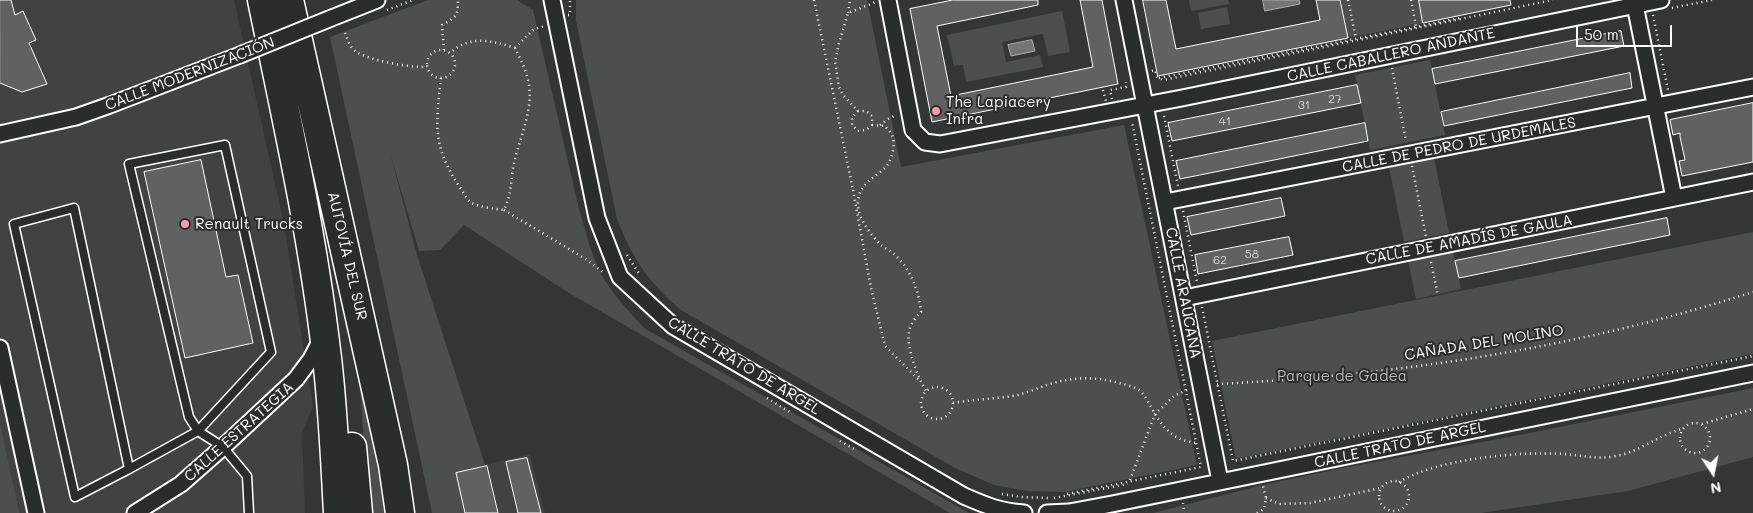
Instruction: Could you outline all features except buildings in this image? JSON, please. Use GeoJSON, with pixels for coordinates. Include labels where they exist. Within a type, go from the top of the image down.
{"type":"FeatureCollection","features":[{"type":"Feature","properties":{"kind":"highway","name":"AUTOVÍA DEL SUR"},"geometry":{"type":"LineString","coordinates":[[262,0],[296,159],[324,333],[338,513]]}},
{"type":"Feature","properties":{"kind":"highway","name":"AUTOVÍA DEL SUR"},"geometry":{"type":"LineString","coordinates":[[289,0],[394,464],[400,513]]}},
{"type":"Feature","properties":{"kind":"highway"},"geometry":{"type":"LineString","coordinates":[[296,159],[338,347],[358,513]]}},
{"type":"Feature","properties":{"kind":"highway"},"geometry":{"type":"LineString","coordinates":[[327,513],[322,422],[329,382]]}},
{"type":"Feature","properties":{"kind":"highway"},"geometry":{"type":"LineString","coordinates":[[394,464],[405,513]]}},
{"type":"Feature","properties":{"kind":"street","name":"CALLE MODERNIZACIÓN"},"geometry":{"type":"LineString","coordinates":[[0,134],[85,114],[377,0]]}},
{"type":"Feature","properties":{"kind":"street","name":"CALLE TRATO DE ARGEL"},"geometry":{"type":"LineString","coordinates":[[552,0],[597,218],[620,277],[681,332],[964,496],[1002,511],[1024,513]]}},
{"type":"Feature","properties":{"kind":"street","name":"CALLE ARAUCANA"},"geometry":{"type":"LineString","coordinates":[[1124,0],[1148,70],[1146,105],[1220,481]]}},
{"type":"Feature","properties":{"kind":"street","name":"CALLE CABALLERO ANDANTE"},"geometry":{"type":"LineString","coordinates":[[884,1],[913,130],[925,142],[940,144],[1116,116],[1146,105],[1635,3],[1660,7]]}},
{"type":"Feature","properties":{"kind":"street"},"geometry":{"type":"LineString","coordinates":[[1635,3],[1674,198]]}},
{"type":"Feature","properties":{"kind":"street","name":"CALLE DE PEDRO DE URDEMALES"},"geometry":{"type":"LineString","coordinates":[[1165,202],[1753,87]]}},
{"type":"Feature","properties":{"kind":"street","name":"CALLE DE AMADÍS DE GAULA"},"geometry":{"type":"LineString","coordinates":[[1184,298],[1753,182]]}},
{"type":"Feature","properties":{"kind":"street","name":"CALLE ESTRATEGIA"},"geometry":{"type":"LineString","coordinates":[[135,513],[181,484],[296,379],[311,360],[324,333]]}},
{"type":"Feature","properties":{"kind":"street"},"geometry":{"type":"LineString","coordinates":[[0,348],[36,513]]}},
{"type":"Feature","properties":{"kind":"street","name":"CALLE TRATO DE ARGEL"},"geometry":{"type":"LineString","coordinates":[[1046,513],[1069,512],[1112,504],[1753,372]]}},
{"type":"Feature","properties":{"kind":"lane"},"geometry":{"type":"LineString","coordinates":[[130,469],[74,208],[14,224],[75,497],[130,469],[198,431],[270,352],[225,145],[129,164],[189,417],[198,431],[223,447],[248,476],[249,513]]}},
{"type":"Feature","properties":{"kind":"path"},"geometry":{"type":"LineString","coordinates":[[444,50],[442,25],[458,13],[458,0]]}},
{"type":"Feature","properties":{"kind":"path"},"geometry":{"type":"LineString","coordinates":[[814,0],[885,346],[919,381],[926,391]]}},
{"type":"Feature","properties":{"kind":"path"},"geometry":{"type":"LineString","coordinates":[[850,0],[835,61],[843,95],[858,111]]}},
{"type":"Feature","properties":{"kind":"path"},"geometry":{"type":"LineString","coordinates":[[1348,0],[1356,39]]}},
{"type":"Feature","properties":{"kind":"path"},"geometry":{"type":"LineString","coordinates":[[1411,0],[1416,26]]}},
{"type":"Feature","properties":{"kind":"path"},"geometry":{"type":"LineString","coordinates":[[1159,78],[1547,0]]}},
{"type":"Feature","properties":{"kind":"path"},"geometry":{"type":"LineString","coordinates":[[997,493],[1022,497],[1051,498],[1201,467],[1131,118],[1116,116],[1110,90],[1126,87],[1126,76],[1148,70],[1155,70],[1157,77],[1163,80],[1170,79],[1553,0]]}},
{"type":"Feature","properties":{"kind":"path"},"geometry":{"type":"LineString","coordinates":[[1671,103],[1660,7],[1712,0]]}},
{"type":"Feature","properties":{"kind":"path"},"geometry":{"type":"LineString","coordinates":[[848,13],[884,1]]}},
{"type":"Feature","properties":{"kind":"path"},"geometry":{"type":"LineString","coordinates":[[570,15],[571,21]]}},
{"type":"Feature","properties":{"kind":"path"},"geometry":{"type":"LineString","coordinates":[[545,26],[547,34]]}},
{"type":"Feature","properties":{"kind":"path"},"geometry":{"type":"LineString","coordinates":[[345,33],[352,49],[370,58],[417,68],[427,67]]}},
{"type":"Feature","properties":{"kind":"path"},"geometry":{"type":"LineString","coordinates":[[450,53],[460,44],[471,41],[498,42],[515,48],[524,67],[529,84],[529,102],[513,169],[509,201],[504,210]]}},
{"type":"Feature","properties":{"kind":"path"},"geometry":{"type":"LineString","coordinates":[[439,50],[450,53],[455,61],[455,66],[450,74],[441,78],[432,75],[427,67],[428,58],[431,54],[439,50]]}},
{"type":"Feature","properties":{"kind":"path"},"geometry":{"type":"LineString","coordinates":[[441,78],[436,118],[439,146],[452,176],[470,202],[504,210],[584,258],[609,277],[605,269]]}},
{"type":"Feature","properties":{"kind":"path"},"geometry":{"type":"LineString","coordinates":[[858,111],[870,113],[873,120],[870,128],[862,132],[852,125],[852,117],[858,111]]}},
{"type":"Feature","properties":{"kind":"path"},"geometry":{"type":"LineString","coordinates":[[879,126],[894,116]]}},
{"type":"Feature","properties":{"kind":"path"},"geometry":{"type":"LineString","coordinates":[[858,203],[865,184],[887,166],[894,151],[892,136],[884,126],[872,125]]}},
{"type":"Feature","properties":{"kind":"path"},"geometry":{"type":"LineString","coordinates":[[853,190],[861,217],[868,230],[881,245],[896,256],[915,283],[920,299],[921,312],[912,322],[909,332],[911,357],[919,381]]}},
{"type":"Feature","properties":{"kind":"path"},"geometry":{"type":"LineString","coordinates":[[626,252],[644,281]]}},
{"type":"Feature","properties":{"kind":"path","name":"CAÑADA DEL MOLINO"},"geometry":{"type":"LineString","coordinates":[[1112,504],[1129,483],[1155,414],[1174,396],[1201,384],[1337,375],[1439,364],[1511,353],[1628,328],[1696,310],[1753,292]]}},
{"type":"Feature","properties":{"kind":"path"},"geometry":{"type":"LineString","coordinates":[[953,403],[978,398],[1019,394],[1049,384],[1090,377],[1111,380],[1142,392],[1155,414],[1175,437],[1186,442],[1196,443],[1229,437]]}},
{"type":"Feature","properties":{"kind":"path"},"geometry":{"type":"LineString","coordinates":[[936,387],[950,393],[953,403],[950,413],[936,419],[930,417],[921,405],[926,391],[936,387]]}},
{"type":"Feature","properties":{"kind":"path"},"geometry":{"type":"LineString","coordinates":[[767,398],[783,409],[797,415]]}},
{"type":"Feature","properties":{"kind":"path"},"geometry":{"type":"LineString","coordinates":[[1399,482],[1405,478],[1444,465],[1482,458],[1534,454],[1564,454],[1590,458],[1616,456],[1682,429],[1691,423],[1702,424],[1753,409]]}},
{"type":"Feature","properties":{"kind":"path"},"geometry":{"type":"LineString","coordinates":[[1682,429],[1681,445],[1689,452],[1699,453],[1708,447],[1711,437],[1706,427],[1702,424]]}},
{"type":"Feature","properties":{"kind":"path"},"geometry":{"type":"LineString","coordinates":[[833,437],[856,450]]}},
{"type":"Feature","properties":{"kind":"path"},"geometry":{"type":"LineString","coordinates":[[1266,498],[1279,504],[1310,503],[1381,488],[1389,481],[1399,482],[1407,489],[1408,499],[1406,504],[1398,510],[1388,510],[1380,503],[1379,493],[1381,488]]}},
{"type":"Feature","properties":{"kind":"path"},"geometry":{"type":"LineString","coordinates":[[1067,494],[1129,483]]}},
{"type":"Feature","properties":{"kind":"shaded area"},"geometry":{"type":"Polygon","coordinates":[[[0,0],[234,0],[284,224],[313,407],[302,432],[305,513],[0,513],[0,0]]]}},
{"type":"Feature","properties":{"kind":"shaded area"},"geometry":{"type":"Polygon","coordinates":[[[1263,0],[1299,0],[1300,4],[1265,11],[1263,0]]]}},
{"type":"Feature","properties":{"kind":"shaded area"},"geometry":{"type":"Polygon","coordinates":[[[1032,40],[1035,51],[1011,56],[1008,45],[1032,40]]]}},
{"type":"Feature","properties":{"kind":"shaded area"},"geometry":{"type":"Polygon","coordinates":[[[530,454],[545,513],[463,513],[454,472],[530,454]]]}},
{"type":"Feature","properties":{"kind":"green space"},"geometry":{"type":"Polygon","coordinates":[[[428,0],[517,0],[533,10],[579,209],[592,251],[606,282],[644,328],[969,513],[950,513],[569,293],[464,225],[440,250],[419,251],[390,153],[417,255],[485,465],[456,474],[465,513],[432,513],[330,37],[428,0]]]}},
{"type":"Feature","properties":{"kind":"green space"},"geometry":{"type":"Polygon","coordinates":[[[576,0],[867,0],[901,167],[1124,125],[1197,465],[1064,492],[1027,491],[994,485],[955,468],[681,310],[650,279],[629,246],[617,219],[576,21],[576,0]]]}},
{"type":"Feature","properties":{"kind":"green space"},"geometry":{"type":"Polygon","coordinates":[[[1189,0],[1228,0],[1229,4],[1191,11],[1189,0]]]}},
{"type":"Feature","properties":{"kind":"green space"},"geometry":{"type":"Polygon","coordinates":[[[1340,0],[1419,0],[1423,23],[1348,38],[1340,0]]]}},
{"type":"Feature","properties":{"kind":"green space"},"geometry":{"type":"Polygon","coordinates":[[[1227,7],[1230,24],[1201,29],[1198,13],[1227,7]]]}},
{"type":"Feature","properties":{"kind":"green space"},"geometry":{"type":"Polygon","coordinates":[[[1062,11],[1070,52],[1048,56],[1043,34],[1002,42],[1006,62],[1040,55],[1043,67],[966,82],[963,65],[954,66],[947,35],[1062,11]]]}},
{"type":"Feature","properties":{"kind":"green space"},"geometry":{"type":"Polygon","coordinates":[[[1430,60],[1445,135],[1370,150],[1355,75],[1430,60]]]}},
{"type":"Feature","properties":{"kind":"green space"},"geometry":{"type":"Polygon","coordinates":[[[1434,157],[1449,233],[1404,242],[1389,167],[1434,157]]]}},
{"type":"Feature","properties":{"kind":"green space","name":"Parque de Gadea"},"geometry":{"type":"Polygon","coordinates":[[[1753,232],[1753,354],[1236,459],[1212,341],[1753,232]]]}},
{"type":"Feature","properties":{"kind":"green space"},"geometry":{"type":"Polygon","coordinates":[[[1453,252],[1461,289],[1416,299],[1408,261],[1453,252]]]}},
{"type":"Feature","properties":{"kind":"green space"},"geometry":{"type":"Polygon","coordinates":[[[360,387],[387,513],[369,513],[360,387]]]}},
{"type":"Feature","properties":{"kind":"green space"},"geometry":{"type":"Polygon","coordinates":[[[1753,388],[1753,457],[1628,491],[1481,513],[1153,513],[1263,485],[1343,468],[1753,388]]]}},
{"type":"Feature","properties":{"kind":"green space"},"geometry":{"type":"Polygon","coordinates":[[[0,423],[19,512],[19,513],[0,513],[0,423]]]}},
{"type":"Feature","properties":{"kind":"place","name":"The Lapiacery Infra"},"geometry":{"type":"Point","coordinates":[936,111]}},
{"type":"Feature","properties":{"kind":"place","name":"Renault Trucks"},"geometry":{"type":"Point","coordinates":[185,224]}}]}
